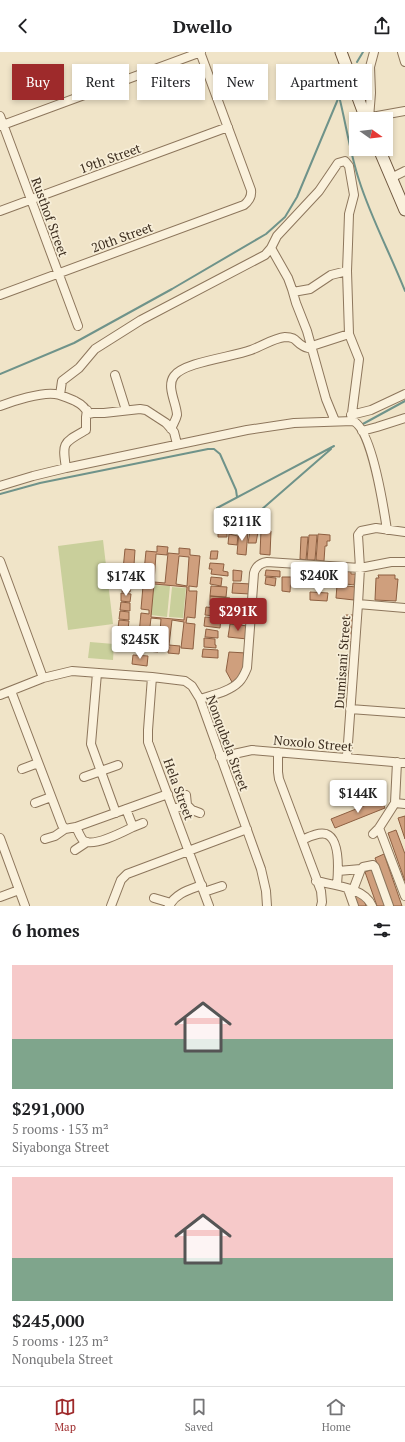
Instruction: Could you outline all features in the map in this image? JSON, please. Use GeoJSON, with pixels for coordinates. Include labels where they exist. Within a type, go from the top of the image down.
{"type":"FeatureCollection","features":[{"type":"Feature","properties":{"kind":"street"},"geometry":{"type":"LineString","coordinates":[[2,126],[200,52],[228,127]]}},
{"type":"Feature","properties":{"kind":"street"},"geometry":{"type":"LineString","coordinates":[[341,52],[365,112]]}},
{"type":"Feature","properties":{"kind":"street"},"geometry":{"type":"LineString","coordinates":[[368,112],[371,93],[370,67],[374,52]]}},
{"type":"Feature","properties":{"kind":"street"},"geometry":{"type":"LineString","coordinates":[[393,113],[405,111]]}},
{"type":"Feature","properties":{"kind":"street","name":"Rusthof Street"},"geometry":{"type":"LineString","coordinates":[[0,116],[2,126],[78,326]]}},
{"type":"Feature","properties":{"kind":"street","name":"20th Street"},"geometry":{"type":"LineString","coordinates":[[0,295],[244,205],[250,198],[251,190],[228,127]]}},
{"type":"Feature","properties":{"kind":"street","name":"19th Street"},"geometry":{"type":"LineString","coordinates":[[0,211],[228,127]]}},
{"type":"Feature","properties":{"kind":"street"},"geometry":{"type":"LineString","coordinates":[[382,156],[405,210]]}},
{"type":"Feature","properties":{"kind":"street"},"geometry":{"type":"LineString","coordinates":[[60,395],[62,381],[78,368],[95,349],[141,320],[265,255],[271,248],[277,236],[319,191],[338,163],[345,161],[349,166],[354,195],[349,214],[347,271],[349,334],[359,359],[351,418]]}},
{"type":"Feature","properties":{"kind":"street"},"geometry":{"type":"LineString","coordinates":[[391,178],[405,171]]}},
{"type":"Feature","properties":{"kind":"street"},"geometry":{"type":"LineString","coordinates":[[271,248],[288,278],[312,348],[326,399],[335,421]]}},
{"type":"Feature","properties":{"kind":"street"},"geometry":{"type":"LineString","coordinates":[[293,292],[310,289],[331,275],[347,271]]}},
{"type":"Feature","properties":{"kind":"street"},"geometry":{"type":"LineString","coordinates":[[171,429],[177,415],[173,396],[172,380],[174,376],[182,370],[205,362],[239,354],[284,337],[295,338],[304,347],[312,348],[349,334]]}},
{"type":"Feature","properties":{"kind":"street"},"geometry":{"type":"LineString","coordinates":[[115,375],[126,410]]}},
{"type":"Feature","properties":{"kind":"street"},"geometry":{"type":"LineString","coordinates":[[0,406],[47,393],[60,395],[78,403],[87,411],[88,414],[93,412],[104,413],[126,410],[146,410],[160,418],[174,432],[177,444]]}},
{"type":"Feature","properties":{"kind":"street"},"geometry":{"type":"LineString","coordinates":[[0,486],[66,468],[177,444],[271,426],[335,421],[351,418],[405,394]]}},
{"type":"Feature","properties":{"kind":"street"},"geometry":{"type":"LineString","coordinates":[[66,468],[64,450],[68,440],[86,430],[87,411]]}},
{"type":"Feature","properties":{"kind":"street"},"geometry":{"type":"LineString","coordinates":[[351,418],[356,422],[362,431],[378,476],[387,530],[405,532]]}},
{"type":"Feature","properties":{"kind":"street"},"geometry":{"type":"LineString","coordinates":[[362,431],[405,418]]}},
{"type":"Feature","properties":{"kind":"street","name":"Dumisani Street"},"geometry":{"type":"LineString","coordinates":[[347,757],[360,568],[359,532],[376,528],[387,530]]}},
{"type":"Feature","properties":{"kind":"street"},"geometry":{"type":"LineString","coordinates":[[0,561],[43,678]]}},
{"type":"Feature","properties":{"kind":"street"},"geometry":{"type":"LineString","coordinates":[[200,699],[231,688],[239,682],[247,668],[254,573],[258,565],[267,562],[360,568],[391,562],[405,562]]}},
{"type":"Feature","properties":{"kind":"street"},"geometry":{"type":"LineString","coordinates":[[358,604],[405,608]]}},
{"type":"Feature","properties":{"kind":"street","name":"Nonqubela Street"},"geometry":{"type":"LineString","coordinates":[[0,695],[43,678],[72,671],[185,681],[192,686],[200,699],[247,829],[264,879],[267,906]]}},
{"type":"Feature","properties":{"kind":"street"},"geometry":{"type":"LineString","coordinates":[[97,673],[90,740],[100,772],[116,813]]}},
{"type":"Feature","properties":{"kind":"street","name":"Hela Street"},"geometry":{"type":"LineString","coordinates":[[152,677],[148,742],[209,906]]}},
{"type":"Feature","properties":{"kind":"street"},"geometry":{"type":"LineString","coordinates":[[11,691],[51,797],[64,827]]}},
{"type":"Feature","properties":{"kind":"street"},"geometry":{"type":"LineString","coordinates":[[350,709],[405,713]]}},
{"type":"Feature","properties":{"kind":"street","name":"Noxolo Street"},"geometry":{"type":"LineString","coordinates":[[220,757],[252,750],[401,762]]}},
{"type":"Feature","properties":{"kind":"street"},"geometry":{"type":"LineString","coordinates":[[278,752],[279,779],[322,896],[321,906]]}},
{"type":"Feature","properties":{"kind":"street"},"geometry":{"type":"LineString","coordinates":[[373,834],[388,816],[395,803],[401,762]]}},
{"type":"Feature","properties":{"kind":"street"},"geometry":{"type":"LineString","coordinates":[[22,769],[38,763]]}},
{"type":"Feature","properties":{"kind":"street"},"geometry":{"type":"LineString","coordinates":[[84,778],[118,765]]}},
{"type":"Feature","properties":{"kind":"street"},"geometry":{"type":"LineString","coordinates":[[45,839],[55,836],[64,827],[76,827],[168,794]]}},
{"type":"Feature","properties":{"kind":"street"},"geometry":{"type":"LineString","coordinates":[[186,795],[187,805],[192,810],[200,813]]}},
{"type":"Feature","properties":{"kind":"street"},"geometry":{"type":"LineString","coordinates":[[35,803],[51,797]]}},
{"type":"Feature","properties":{"kind":"street"},"geometry":{"type":"LineString","coordinates":[[395,803],[405,804]]}},
{"type":"Feature","properties":{"kind":"street"},"geometry":{"type":"LineString","coordinates":[[173,808],[187,805]]}},
{"type":"Feature","properties":{"kind":"street"},"geometry":{"type":"LineString","coordinates":[[126,809],[133,827]]}},
{"type":"Feature","properties":{"kind":"street"},"geometry":{"type":"LineString","coordinates":[[75,850],[87,842],[110,838],[143,823]]}},
{"type":"Feature","properties":{"kind":"street"},"geometry":{"type":"LineString","coordinates":[[76,827],[83,840],[87,842]]}},
{"type":"Feature","properties":{"kind":"street"},"geometry":{"type":"LineString","coordinates":[[379,828],[405,896]]}},
{"type":"Feature","properties":{"kind":"street"},"geometry":{"type":"LineString","coordinates":[[111,906],[122,880],[127,874],[247,829]]}},
{"type":"Feature","properties":{"kind":"street"},"geometry":{"type":"LineString","coordinates":[[302,840],[322,834],[330,836],[334,842],[337,853],[337,885]]}},
{"type":"Feature","properties":{"kind":"street"},"geometry":{"type":"LineString","coordinates":[[0,838],[2,848],[25,906]]}},
{"type":"Feature","properties":{"kind":"street"},"geometry":{"type":"LineString","coordinates":[[338,871],[361,869],[372,864],[388,906]]}},
{"type":"Feature","properties":{"kind":"street"},"geometry":{"type":"LineString","coordinates":[[354,906],[350,889],[361,869]]}},
{"type":"Feature","properties":{"kind":"street"},"geometry":{"type":"LineString","coordinates":[[316,881],[350,889],[366,897],[372,906]]}},
{"type":"Feature","properties":{"kind":"street"},"geometry":{"type":"LineString","coordinates":[[154,898],[170,905],[178,895],[222,886]]}},
{"type":"Feature","properties":{"kind":"street"},"geometry":{"type":"LineString","coordinates":[[0,898],[19,890]]}},
{"type":"Feature","properties":{"kind":"green space"},"geometry":{"type":"Polygon","coordinates":[[[103,540],[113,624],[68,630],[58,546],[103,540]]]}},
{"type":"Feature","properties":{"kind":"green space"},"geometry":{"type":"Polygon","coordinates":[[[154,585],[170,586],[167,617],[151,615],[154,585]]]}},
{"type":"Feature","properties":{"kind":"green space"},"geometry":{"type":"Polygon","coordinates":[[[172,587],[186,588],[183,618],[169,617],[172,587]]]}},
{"type":"Feature","properties":{"kind":"green space"},"geometry":{"type":"Polygon","coordinates":[[[90,642],[114,644],[113,660],[88,658],[90,642]]]}},
{"type":"Feature","properties":{"kind":"building"},"geometry":{"type":"Polygon","coordinates":[[[218,530],[227,530],[227,537],[218,537],[218,530]]]}},
{"type":"Feature","properties":{"kind":"building"},"geometry":{"type":"Polygon","coordinates":[[[239,530],[248,531],[246,555],[237,554],[239,530]]]}},
{"type":"Feature","properties":{"kind":"building"},"geometry":{"type":"Polygon","coordinates":[[[261,530],[271,531],[270,555],[260,554],[261,530]]]}},
{"type":"Feature","properties":{"kind":"building"},"geometry":{"type":"Polygon","coordinates":[[[250,531],[258,532],[256,543],[248,543],[250,531]]]}},
{"type":"Feature","properties":{"kind":"building"},"geometry":{"type":"Polygon","coordinates":[[[229,534],[238,536],[237,545],[228,544],[229,534]]]}},
{"type":"Feature","properties":{"kind":"building"},"geometry":{"type":"Polygon","coordinates":[[[318,534],[330,535],[330,541],[327,541],[327,546],[325,546],[324,561],[316,560],[318,534]]]}},
{"type":"Feature","properties":{"kind":"building"},"geometry":{"type":"Polygon","coordinates":[[[309,535],[317,535],[315,560],[307,560],[309,535]]]}},
{"type":"Feature","properties":{"kind":"building"},"geometry":{"type":"Polygon","coordinates":[[[301,537],[308,537],[306,560],[300,559],[301,537]]]}},
{"type":"Feature","properties":{"kind":"building"},"geometry":{"type":"Polygon","coordinates":[[[157,546],[168,547],[167,555],[156,554],[154,582],[165,583],[168,553],[179,554],[179,548],[190,549],[190,555],[200,556],[197,587],[189,586],[189,591],[197,591],[195,618],[187,617],[186,623],[195,624],[193,649],[181,648],[184,622],[172,620],[169,645],[180,646],[179,654],[168,653],[169,647],[158,646],[158,652],[147,651],[148,645],[138,644],[141,613],[149,614],[149,610],[141,609],[143,586],[151,587],[152,584],[122,580],[125,549],[135,550],[133,580],[143,581],[146,551],[157,552],[157,546]],[[179,556],[176,584],[187,586],[189,557],[179,556]],[[154,584],[151,617],[184,620],[187,587],[154,584]],[[151,618],[148,643],[159,644],[161,619],[151,618]]]}},
{"type":"Feature","properties":{"kind":"building"},"geometry":{"type":"Polygon","coordinates":[[[211,551],[218,551],[217,559],[210,559],[211,551]]]}},
{"type":"Feature","properties":{"kind":"building"},"geometry":{"type":"Polygon","coordinates":[[[210,563],[224,564],[223,571],[228,572],[228,576],[211,574],[212,569],[209,569],[210,563]]]}},
{"type":"Feature","properties":{"kind":"building"},"geometry":{"type":"Polygon","coordinates":[[[343,569],[351,570],[351,574],[356,574],[354,585],[338,583],[339,575],[342,576],[343,569]]]}},
{"type":"Feature","properties":{"kind":"building"},"geometry":{"type":"Polygon","coordinates":[[[233,570],[242,571],[241,581],[233,581],[233,570]]]}},
{"type":"Feature","properties":{"kind":"building"},"geometry":{"type":"Polygon","coordinates":[[[266,570],[280,571],[280,577],[265,576],[266,570]]]}},
{"type":"Feature","properties":{"kind":"building"},"geometry":{"type":"Polygon","coordinates":[[[378,575],[395,575],[395,579],[398,579],[396,601],[375,600],[376,578],[379,578],[378,575]]]}},
{"type":"Feature","properties":{"kind":"building"},"geometry":{"type":"Polygon","coordinates":[[[211,577],[222,578],[221,586],[210,584],[211,577]]]}},
{"type":"Feature","properties":{"kind":"building"},"geometry":{"type":"Polygon","coordinates":[[[266,577],[276,578],[275,586],[265,584],[266,577]]]}},
{"type":"Feature","properties":{"kind":"building"},"geometry":{"type":"Polygon","coordinates":[[[282,577],[291,577],[290,592],[282,591],[282,577]]]}},
{"type":"Feature","properties":{"kind":"building"},"geometry":{"type":"Polygon","coordinates":[[[123,583],[131,584],[130,592],[122,592],[123,583]]]}},
{"type":"Feature","properties":{"kind":"building"},"geometry":{"type":"Polygon","coordinates":[[[233,583],[251,584],[250,594],[232,593],[233,583]]]}},
{"type":"Feature","properties":{"kind":"building"},"geometry":{"type":"Polygon","coordinates":[[[337,585],[356,587],[354,600],[336,598],[337,585]]]}},
{"type":"Feature","properties":{"kind":"building"},"geometry":{"type":"Polygon","coordinates":[[[211,586],[227,587],[226,597],[210,596],[211,586]]]}},
{"type":"Feature","properties":{"kind":"building"},"geometry":{"type":"Polygon","coordinates":[[[310,592],[328,593],[327,601],[310,600],[310,592]]]}},
{"type":"Feature","properties":{"kind":"building"},"geometry":{"type":"Polygon","coordinates":[[[121,593],[131,594],[130,602],[121,601],[121,593]]]}},
{"type":"Feature","properties":{"kind":"building"},"geometry":{"type":"Polygon","coordinates":[[[210,596],[230,598],[230,602],[225,602],[225,606],[210,605],[210,596]]]}},
{"type":"Feature","properties":{"kind":"building"},"geometry":{"type":"Polygon","coordinates":[[[121,602],[130,603],[130,611],[120,610],[121,602]]]}},
{"type":"Feature","properties":{"kind":"building"},"geometry":{"type":"Polygon","coordinates":[[[206,607],[225,609],[224,617],[205,615],[206,607]]]}},
{"type":"Feature","properties":{"kind":"building"},"geometry":{"type":"Polygon","coordinates":[[[120,611],[129,612],[129,620],[119,619],[120,611]]]}},
{"type":"Feature","properties":{"kind":"building"},"geometry":{"type":"Polygon","coordinates":[[[234,615],[242,615],[241,622],[233,622],[234,615]]]}},
{"type":"Feature","properties":{"kind":"building"},"geometry":{"type":"Polygon","coordinates":[[[343,615],[354,615],[354,628],[343,627],[343,615]]]}},
{"type":"Feature","properties":{"kind":"building"},"geometry":{"type":"Polygon","coordinates":[[[205,617],[221,618],[220,628],[204,626],[205,617]]]}},
{"type":"Feature","properties":{"kind":"building"},"geometry":{"type":"Polygon","coordinates":[[[119,620],[129,621],[128,629],[118,628],[119,620]]]}},
{"type":"Feature","properties":{"kind":"building"},"geometry":{"type":"Polygon","coordinates":[[[230,624],[248,626],[247,639],[228,637],[230,624]]]}},
{"type":"Feature","properties":{"kind":"building"},"geometry":{"type":"Polygon","coordinates":[[[206,629],[218,631],[218,638],[205,637],[206,629]]]}},
{"type":"Feature","properties":{"kind":"building"},"geometry":{"type":"Polygon","coordinates":[[[345,629],[354,629],[353,642],[345,641],[345,629]]]}},
{"type":"Feature","properties":{"kind":"building"},"geometry":{"type":"Polygon","coordinates":[[[118,631],[127,631],[127,637],[117,636],[118,631]]]}},
{"type":"Feature","properties":{"kind":"building"},"geometry":{"type":"Polygon","coordinates":[[[119,638],[128,639],[128,648],[118,647],[119,638]]]}},
{"type":"Feature","properties":{"kind":"building"},"geometry":{"type":"Polygon","coordinates":[[[204,638],[215,639],[216,648],[204,647],[204,638]]]}},
{"type":"Feature","properties":{"kind":"building"},"geometry":{"type":"Polygon","coordinates":[[[203,649],[218,650],[218,658],[202,657],[203,649]]]}},
{"type":"Feature","properties":{"kind":"building"},"geometry":{"type":"Polygon","coordinates":[[[229,652],[246,653],[245,668],[233,684],[226,671],[229,652]]]}},
{"type":"Feature","properties":{"kind":"building"},"geometry":{"type":"Polygon","coordinates":[[[133,655],[148,656],[147,666],[132,664],[133,655]]]}},
{"type":"Feature","properties":{"kind":"building"},"geometry":{"type":"Polygon","coordinates":[[[381,799],[385,808],[335,828],[331,819],[381,799]]]}},
{"type":"Feature","properties":{"kind":"building"},"geometry":{"type":"Polygon","coordinates":[[[405,816],[405,839],[398,818],[405,816]]]}},
{"type":"Feature","properties":{"kind":"building"},"geometry":{"type":"Polygon","coordinates":[[[396,830],[405,854],[405,881],[388,833],[396,830]]]}},
{"type":"Feature","properties":{"kind":"building"},"geometry":{"type":"Polygon","coordinates":[[[384,854],[402,906],[393,906],[375,858],[384,854]]]}},
{"type":"Feature","properties":{"kind":"building"},"geometry":{"type":"Polygon","coordinates":[[[373,869],[387,906],[377,906],[365,872],[373,869]]]}},
{"type":"Feature","properties":{"kind":"building"},"geometry":{"type":"Polygon","coordinates":[[[362,894],[366,906],[356,906],[353,898],[362,894]]]}},
{"type":"Feature","properties":{"kind":"waterway"},"geometry":{"type":"LineString","coordinates":[[357,62],[363,52]]}},
{"type":"Feature","properties":{"kind":"waterway"},"geometry":{"type":"LineString","coordinates":[[0,374],[74,343],[172,289],[266,234],[285,217],[297,197],[338,100]]}},
{"type":"Feature","properties":{"kind":"waterway"},"geometry":{"type":"LineString","coordinates":[[340,100],[359,180],[369,208],[405,291]]}},
{"type":"Feature","properties":{"kind":"waterway"},"geometry":{"type":"LineString","coordinates":[[361,425],[405,401]]}},
{"type":"Feature","properties":{"kind":"waterway"},"geometry":{"type":"LineString","coordinates":[[217,508],[334,446]]}},
{"type":"Feature","properties":{"kind":"waterway"},"geometry":{"type":"LineString","coordinates":[[0,494],[40,483],[214,449],[220,454],[236,490],[237,497]]}},
{"type":"Feature","properties":{"kind":"waterway"},"geometry":{"type":"LineString","coordinates":[[261,510],[331,449]]}}]}
